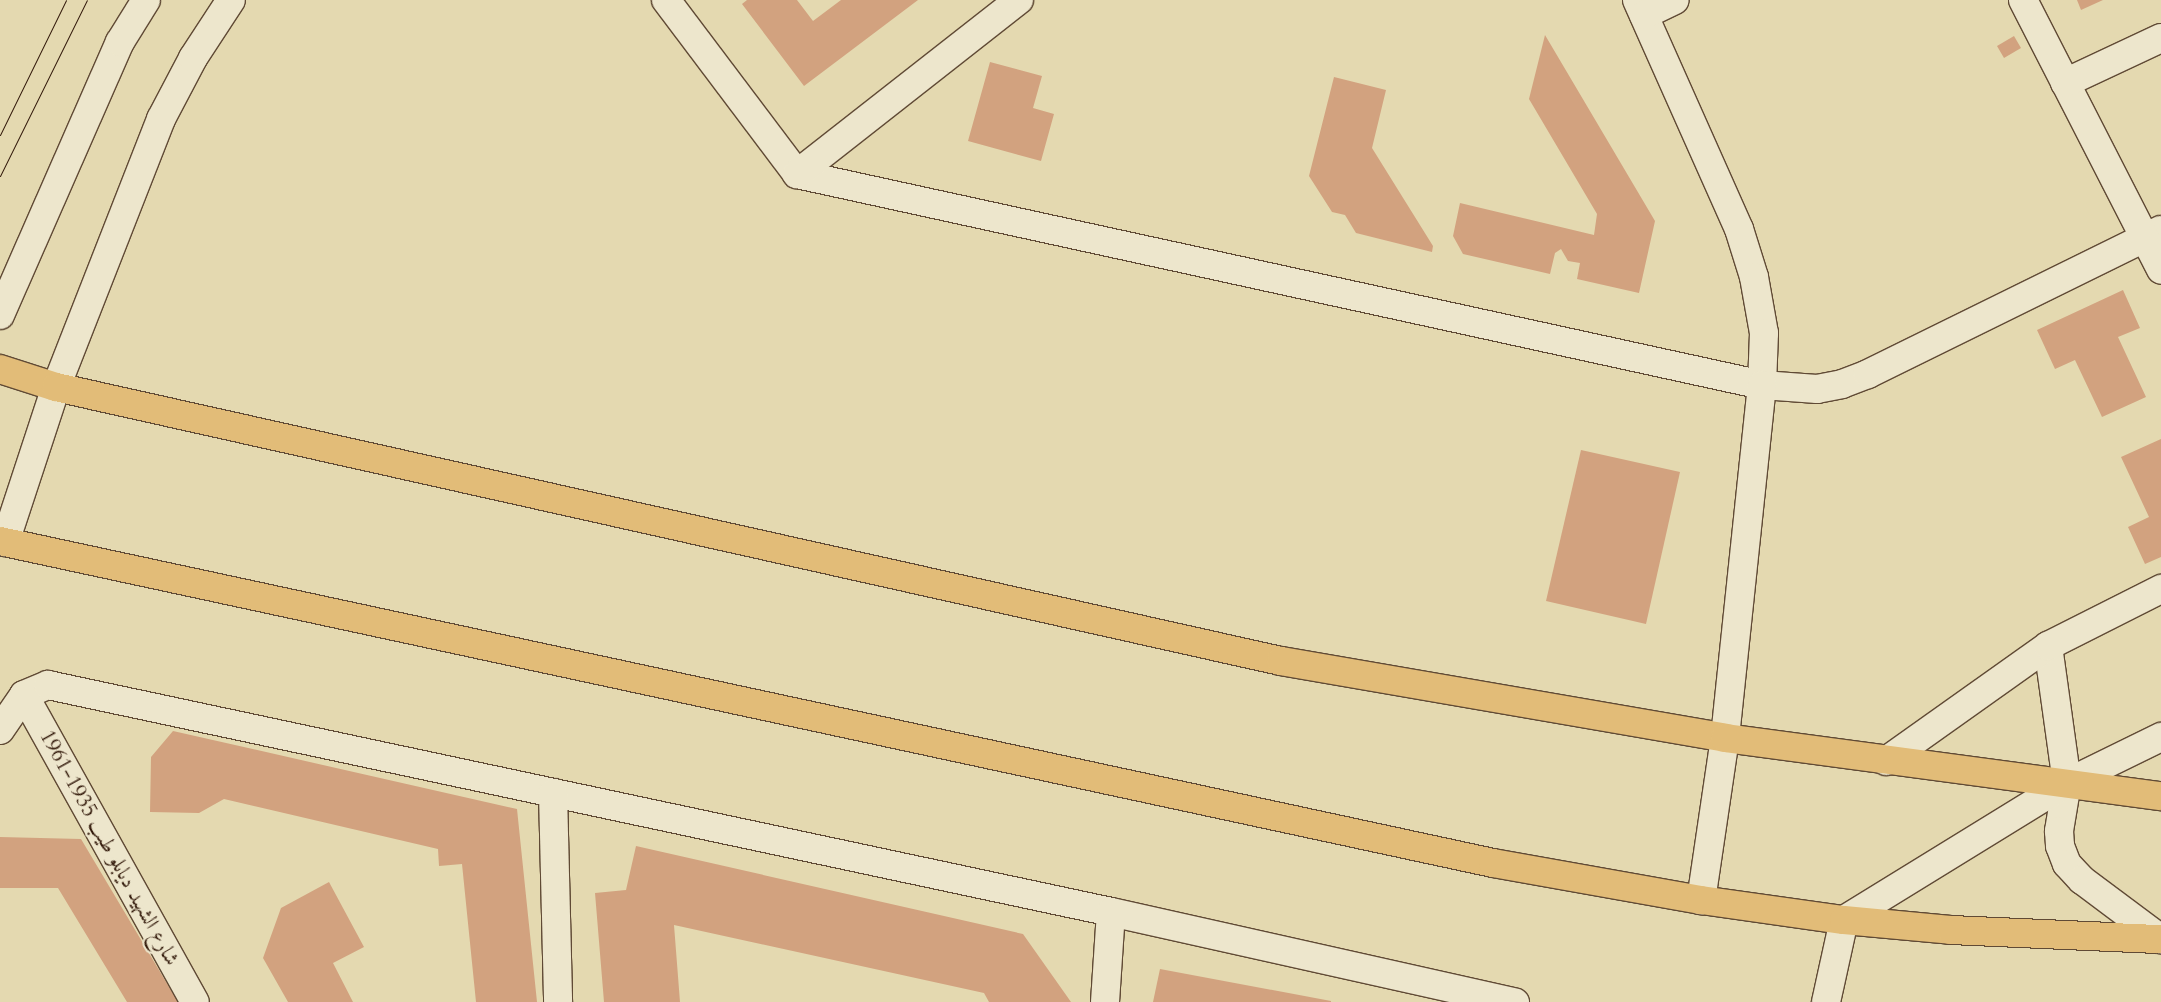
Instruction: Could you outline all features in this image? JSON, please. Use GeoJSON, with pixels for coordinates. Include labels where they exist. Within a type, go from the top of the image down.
{"type":"FeatureCollection","features":[{"type":"Feature","properties":{"kind":"main road"},"geometry":{"type":"LineString","coordinates":[[0,369],[56,387],[1281,661],[1725,738],[1886,761],[2161,796]]}},
{"type":"Feature","properties":{"kind":"main road"},"geometry":{"type":"LineString","coordinates":[[3,541],[1493,863],[1701,900],[1844,920],[1951,930],[2161,939]]}},
{"type":"Feature","properties":{"kind":"street"},"geometry":{"type":"LineString","coordinates":[[0,315],[120,42],[146,0]]}},
{"type":"Feature","properties":{"kind":"street"},"geometry":{"type":"LineString","coordinates":[[3,541],[56,387],[161,119],[193,58],[231,0]]}},
{"type":"Feature","properties":{"kind":"street"},"geometry":{"type":"LineString","coordinates":[[666,0],[797,174],[1762,385],[1816,389],[1842,384],[1868,374],[2153,235]]}},
{"type":"Feature","properties":{"kind":"street"},"geometry":{"type":"LineString","coordinates":[[797,174],[1019,0]]}},
{"type":"Feature","properties":{"kind":"street"},"geometry":{"type":"LineString","coordinates":[[1676,0],[1640,8],[1739,229],[1754,277],[1764,333],[1762,385],[1725,738],[1701,900]]}},
{"type":"Feature","properties":{"kind":"street"},"geometry":{"type":"LineString","coordinates":[[2023,0],[2065,83],[2153,235],[2161,270]]}},
{"type":"Feature","properties":{"kind":"street"},"geometry":{"type":"LineString","coordinates":[[2065,83],[2161,38]]}},
{"type":"Feature","properties":{"kind":"street"},"geometry":{"type":"LineString","coordinates":[[1886,761],[2048,646],[2161,589]]}},
{"type":"Feature","properties":{"kind":"street"},"geometry":{"type":"LineString","coordinates":[[2048,646],[2067,783],[2059,832],[2060,846],[2067,864],[2082,880],[2161,939]]}},
{"type":"Feature","properties":{"kind":"street"},"geometry":{"type":"LineString","coordinates":[[0,730],[24,695],[48,685],[1112,912],[1515,1002]]}},
{"type":"Feature","properties":{"kind":"street","name":"شارع الشهيد ديابلو طيب 1935-1961"},"geometry":{"type":"LineString","coordinates":[[24,695],[195,1002]]}},
{"type":"Feature","properties":{"kind":"street"},"geometry":{"type":"LineString","coordinates":[[1826,1002],[1844,920],[2067,783],[2161,737]]}},
{"type":"Feature","properties":{"kind":"street"},"geometry":{"type":"LineString","coordinates":[[554,793],[558,1002]]}},
{"type":"Feature","properties":{"kind":"street"},"geometry":{"type":"LineString","coordinates":[[1105,1002],[1112,912]]}},
{"type":"Feature","properties":{"kind":"building"},"geometry":{"type":"Polygon","coordinates":[[[747,0],[797,0],[813,21],[841,0],[918,0],[804,86],[742,4],[747,0]]]}},
{"type":"Feature","properties":{"kind":"building"},"geometry":{"type":"Polygon","coordinates":[[[2077,0],[2103,0],[2081,10],[2077,0]]]}},
{"type":"Feature","properties":{"kind":"building"},"geometry":{"type":"Polygon","coordinates":[[[1545,35],[1655,221],[1639,293],[1577,279],[1580,263],[1568,261],[1561,249],[1555,253],[1550,274],[1463,254],[1453,236],[1460,203],[1594,235],[1597,214],[1529,99],[1545,35]]]}},
{"type":"Feature","properties":{"kind":"building"},"geometry":{"type":"Polygon","coordinates":[[[2014,36],[2021,48],[2004,58],[1997,46],[2014,36]]]}},
{"type":"Feature","properties":{"kind":"building"},"geometry":{"type":"Polygon","coordinates":[[[990,62],[1042,76],[1033,108],[1054,114],[1041,161],[968,141],[990,62]]]}},
{"type":"Feature","properties":{"kind":"building"},"geometry":{"type":"Polygon","coordinates":[[[1334,77],[1386,90],[1372,148],[1433,246],[1432,252],[1356,233],[1345,215],[1332,212],[1309,176],[1334,77]]]}},
{"type":"Feature","properties":{"kind":"building"},"geometry":{"type":"Polygon","coordinates":[[[2123,290],[2140,328],[2118,337],[2146,397],[2102,417],[2075,360],[2055,369],[2037,330],[2123,290]]]}},
{"type":"Feature","properties":{"kind":"building"},"geometry":{"type":"Polygon","coordinates":[[[2161,439],[2161,557],[2145,564],[2128,527],[2149,517],[2121,457],[2161,439]]]}},
{"type":"Feature","properties":{"kind":"building"},"geometry":{"type":"Polygon","coordinates":[[[1581,450],[1680,472],[1646,624],[1546,601],[1581,450]]]}},
{"type":"Feature","properties":{"kind":"building"},"geometry":{"type":"Polygon","coordinates":[[[173,731],[517,809],[537,1002],[476,1002],[462,864],[439,866],[438,849],[224,799],[199,813],[150,812],[151,757],[173,731]]]}},
{"type":"Feature","properties":{"kind":"building"},"geometry":{"type":"Polygon","coordinates":[[[0,837],[81,839],[178,1002],[127,1002],[58,888],[0,888],[0,837]]]}},
{"type":"Feature","properties":{"kind":"building"},"geometry":{"type":"Polygon","coordinates":[[[636,846],[1023,934],[1071,1002],[989,1002],[984,993],[674,925],[680,1002],[604,1002],[595,893],[626,890],[636,846]]]}},
{"type":"Feature","properties":{"kind":"building"},"geometry":{"type":"Polygon","coordinates":[[[329,882],[364,947],[333,963],[353,1002],[288,1002],[263,958],[281,908],[329,882]]]}},
{"type":"Feature","properties":{"kind":"building"},"geometry":{"type":"Polygon","coordinates":[[[1160,969],[1331,1001],[1331,1002],[1153,1002],[1160,969]]]}},
{"type":"Feature","properties":{"kind":"tram line"},"geometry":{"type":"LineString","coordinates":[[0,135],[66,0]]}},
{"type":"Feature","properties":{"kind":"tram line"},"geometry":{"type":"LineString","coordinates":[[0,176],[87,0]]}}]}
